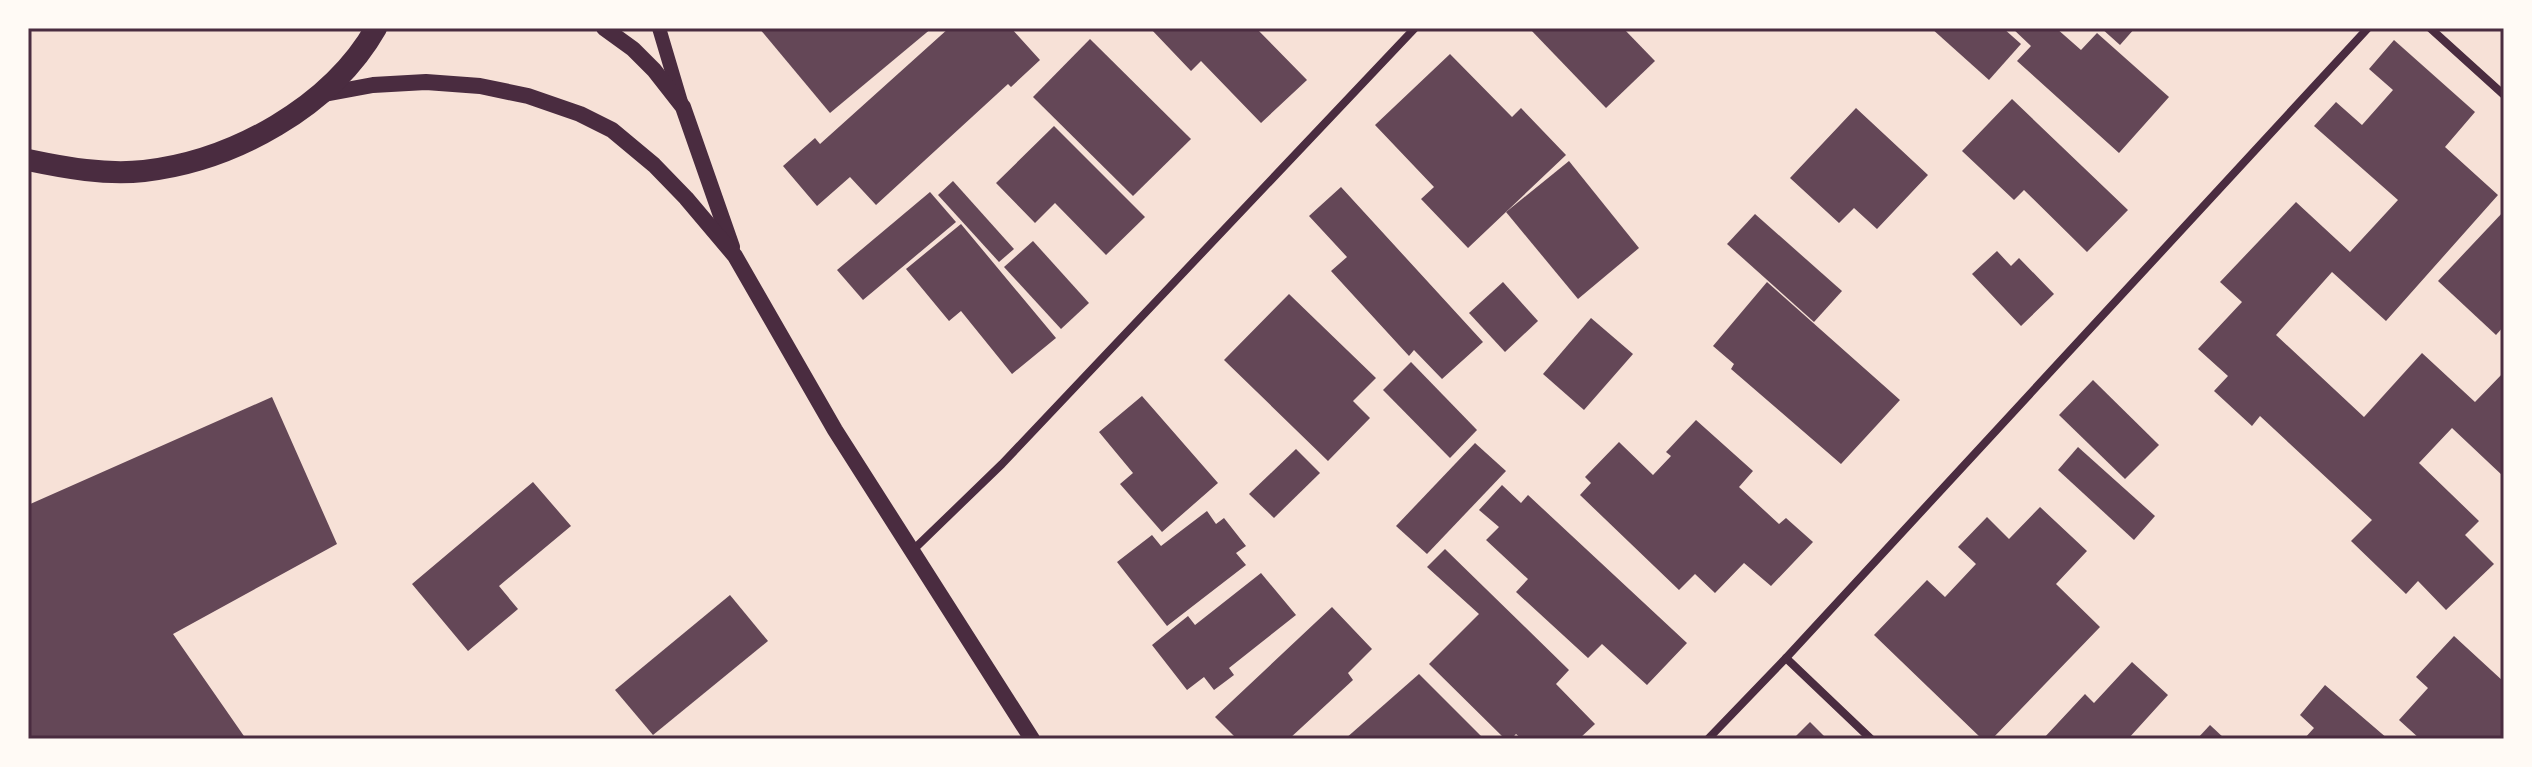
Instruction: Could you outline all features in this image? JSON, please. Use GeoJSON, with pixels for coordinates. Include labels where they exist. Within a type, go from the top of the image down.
{"type":"FeatureCollection","features":[{"type":"Feature","properties":{"kind":"highway"},"geometry":{"type":"LineString","coordinates":[[28,160],[77,170],[142,171],[206,158],[266,132],[319,95],[367,44],[376,28]]}},
{"type":"Feature","properties":{"kind":"main road"},"geometry":{"type":"LineString","coordinates":[[604,28],[633,49],[654,70],[683,107],[735,256]]}},
{"type":"Feature","properties":{"kind":"main road"},"geometry":{"type":"LineString","coordinates":[[319,95],[373,85],[426,82],[480,86],[528,96],[580,114],[612,130],[654,165],[735,256],[835,430],[1032,739]]}},
{"type":"Feature","properties":{"kind":"street"},"geometry":{"type":"LineString","coordinates":[[659,28],[683,107]]}},
{"type":"Feature","properties":{"kind":"street"},"geometry":{"type":"LineString","coordinates":[[911,552],[1013,452],[1415,28]]}},
{"type":"Feature","properties":{"kind":"street"},"geometry":{"type":"LineString","coordinates":[[1708,739],[2368,28]]}},
{"type":"Feature","properties":{"kind":"street"},"geometry":{"type":"LineString","coordinates":[[2430,28],[2504,95]]}},
{"type":"Feature","properties":{"kind":"street"},"geometry":{"type":"LineString","coordinates":[[1786,658],[1871,739]]}},
{"type":"Feature","properties":{"kind":"building"},"geometry":{"type":"Polygon","coordinates":[[[759,28],[932,28],[830,113],[759,28]]]}},
{"type":"Feature","properties":{"kind":"building"},"geometry":{"type":"Polygon","coordinates":[[[949,28],[1011,28],[1040,60],[1011,87],[1008,84],[876,205],[850,177],[817,206],[783,166],[815,138],[820,144],[949,28]]]}},
{"type":"Feature","properties":{"kind":"building"},"geometry":{"type":"Polygon","coordinates":[[[1150,28],[1256,28],[1307,80],[1261,123],[1201,61],[1191,71],[1150,28]]]}},
{"type":"Feature","properties":{"kind":"building"},"geometry":{"type":"Polygon","coordinates":[[[1529,28],[1623,28],[1655,61],[1606,108],[1529,28]]]}},
{"type":"Feature","properties":{"kind":"building"},"geometry":{"type":"Polygon","coordinates":[[[1931,28],[2003,28],[2021,44],[1989,80],[1931,28]]]}},
{"type":"Feature","properties":{"kind":"building"},"geometry":{"type":"Polygon","coordinates":[[[2012,28],[2056,28],[2081,50],[2097,33],[2169,97],[2119,153],[2017,61],[2031,46],[2012,28]]]}},
{"type":"Feature","properties":{"kind":"building"},"geometry":{"type":"Polygon","coordinates":[[[2101,28],[2135,28],[2120,45],[2101,28]]]}},
{"type":"Feature","properties":{"kind":"building"},"geometry":{"type":"Polygon","coordinates":[[[1090,39],[1191,139],[1133,196],[1033,97],[1090,39]]]}},
{"type":"Feature","properties":{"kind":"building"},"geometry":{"type":"Polygon","coordinates":[[[2394,40],[2475,112],[2445,147],[2498,195],[2386,321],[2332,272],[2276,335],[2364,417],[2422,353],[2475,402],[2504,372],[2504,477],[2452,428],[2419,463],[2479,521],[2465,535],[2494,564],[2446,610],[2418,581],[2406,594],[2351,541],[2372,520],[2260,416],[2252,426],[2214,391],[2228,376],[2198,349],[2242,302],[2220,282],[2296,202],[2350,252],[2398,200],[2314,126],[2336,102],[2362,125],[2393,90],[2369,69],[2394,40]]]}},
{"type":"Feature","properties":{"kind":"building"},"geometry":{"type":"Polygon","coordinates":[[[1450,54],[1512,117],[1521,108],[1566,155],[1468,248],[1421,199],[1434,187],[1375,125],[1450,54]]]}},
{"type":"Feature","properties":{"kind":"building"},"geometry":{"type":"Polygon","coordinates":[[[2012,99],[2128,210],[2087,252],[2024,190],[2014,200],[1962,151],[2012,99]]]}},
{"type":"Feature","properties":{"kind":"building"},"geometry":{"type":"Polygon","coordinates":[[[1856,108],[1928,175],[1877,229],[1854,208],[1839,223],[1790,178],[1856,108]]]}},
{"type":"Feature","properties":{"kind":"building"},"geometry":{"type":"Polygon","coordinates":[[[1054,126],[1145,217],[1106,255],[1055,203],[1035,223],[996,183],[1054,126]]]}},
{"type":"Feature","properties":{"kind":"building"},"geometry":{"type":"Polygon","coordinates":[[[1569,161],[1639,248],[1578,299],[1506,212],[1569,161]]]}},
{"type":"Feature","properties":{"kind":"building"},"geometry":{"type":"Polygon","coordinates":[[[953,181],[1014,249],[999,262],[938,195],[953,181]]]}},
{"type":"Feature","properties":{"kind":"building"},"geometry":{"type":"Polygon","coordinates":[[[1341,187],[1483,342],[1442,379],[1414,350],[1409,356],[1331,271],[1347,257],[1309,216],[1341,187]]]}},
{"type":"Feature","properties":{"kind":"building"},"geometry":{"type":"Polygon","coordinates":[[[930,192],[956,222],[863,300],[837,270],[930,192]]]}},
{"type":"Feature","properties":{"kind":"building"},"geometry":{"type":"Polygon","coordinates":[[[2504,211],[2504,326],[2496,335],[2438,281],[2504,211]]]}},
{"type":"Feature","properties":{"kind":"building"},"geometry":{"type":"Polygon","coordinates":[[[1755,214],[1842,291],[1814,322],[1727,244],[1755,214]]]}},
{"type":"Feature","properties":{"kind":"building"},"geometry":{"type":"Polygon","coordinates":[[[961,224],[1056,338],[1012,374],[961,311],[949,321],[906,269],[961,224]]]}},
{"type":"Feature","properties":{"kind":"building"},"geometry":{"type":"Polygon","coordinates":[[[1033,241],[1089,303],[1061,329],[1004,267],[1033,241]]]}},
{"type":"Feature","properties":{"kind":"building"},"geometry":{"type":"Polygon","coordinates":[[[1997,251],[2011,266],[2019,258],[2054,294],[2021,326],[1972,274],[1997,251]]]}},
{"type":"Feature","properties":{"kind":"building"},"geometry":{"type":"Polygon","coordinates":[[[1503,282],[1538,321],[1505,352],[1469,313],[1503,282]]]}},
{"type":"Feature","properties":{"kind":"building"},"geometry":{"type":"Polygon","coordinates":[[[1767,282],[1900,400],[1841,464],[1731,369],[1734,364],[1713,346],[1767,282]]]}},
{"type":"Feature","properties":{"kind":"building"},"geometry":{"type":"Polygon","coordinates":[[[1289,294],[1376,378],[1353,401],[1370,418],[1328,461],[1224,360],[1289,294]]]}},
{"type":"Feature","properties":{"kind":"building"},"geometry":{"type":"Polygon","coordinates":[[[1591,318],[1633,354],[1584,410],[1543,374],[1591,318]]]}},
{"type":"Feature","properties":{"kind":"building"},"geometry":{"type":"Polygon","coordinates":[[[1411,362],[1477,430],[1450,458],[1383,390],[1411,362]]]}},
{"type":"Feature","properties":{"kind":"building"},"geometry":{"type":"Polygon","coordinates":[[[2093,380],[2159,445],[2125,479],[2059,415],[2093,380]]]}},
{"type":"Feature","properties":{"kind":"building"},"geometry":{"type":"Polygon","coordinates":[[[1142,396],[1218,483],[1162,532],[1120,484],[1133,473],[1099,432],[1142,396]]]}},
{"type":"Feature","properties":{"kind":"building"},"geometry":{"type":"Polygon","coordinates":[[[272,397],[337,544],[173,634],[246,739],[28,739],[28,505],[272,397]]]}},
{"type":"Feature","properties":{"kind":"building"},"geometry":{"type":"Polygon","coordinates":[[[1696,420],[1753,471],[1739,487],[1779,524],[1786,518],[1813,542],[1771,586],[1744,563],[1715,593],[1695,574],[1679,590],[1580,495],[1591,483],[1585,477],[1619,442],[1653,475],[1671,456],[1666,452],[1696,420]]]}},
{"type":"Feature","properties":{"kind":"building"},"geometry":{"type":"Polygon","coordinates":[[[1475,443],[1506,471],[1427,554],[1396,526],[1475,443]]]}},
{"type":"Feature","properties":{"kind":"building"},"geometry":{"type":"Polygon","coordinates":[[[2078,447],[2155,516],[2134,540],[2058,470],[2078,447]]]}},
{"type":"Feature","properties":{"kind":"building"},"geometry":{"type":"Polygon","coordinates":[[[1296,449],[1320,473],[1274,518],[1249,494],[1296,449]]]}},
{"type":"Feature","properties":{"kind":"building"},"geometry":{"type":"Polygon","coordinates":[[[533,482],[571,526],[499,586],[518,609],[468,651],[412,584],[533,482]]]}},
{"type":"Feature","properties":{"kind":"building"},"geometry":{"type":"Polygon","coordinates":[[[1502,485],[1521,503],[1528,495],[1687,643],[1647,685],[1602,644],[1588,658],[1516,592],[1528,579],[1486,540],[1499,527],[1479,510],[1502,485]]]}},
{"type":"Feature","properties":{"kind":"building"},"geometry":{"type":"Polygon","coordinates":[[[2040,507],[2087,551],[2056,584],[2100,627],[1992,739],[1982,739],[1874,635],[1927,580],[1945,597],[1976,564],[1958,547],[1987,517],[2009,539],[2040,507]]]}},
{"type":"Feature","properties":{"kind":"building"},"geometry":{"type":"Polygon","coordinates":[[[1207,511],[1216,524],[1224,518],[1246,546],[1236,553],[1246,565],[1167,626],[1117,562],[1152,535],[1161,546],[1207,511]]]}},
{"type":"Feature","properties":{"kind":"building"},"geometry":{"type":"Polygon","coordinates":[[[1445,549],[1569,670],[1556,684],[1595,724],[1579,739],[1522,739],[1516,734],[1511,739],[1505,739],[1429,664],[1479,614],[1427,567],[1445,549]]]}},
{"type":"Feature","properties":{"kind":"building"},"geometry":{"type":"Polygon","coordinates":[[[1261,573],[1296,615],[1229,668],[1234,675],[1214,690],[1204,677],[1187,690],[1152,645],[1188,616],[1195,625],[1261,573]]]}},
{"type":"Feature","properties":{"kind":"building"},"geometry":{"type":"Polygon","coordinates":[[[730,595],[768,641],[653,735],[615,690],[730,595]]]}},
{"type":"Feature","properties":{"kind":"building"},"geometry":{"type":"Polygon","coordinates":[[[1332,607],[1372,649],[1348,673],[1353,680],[1289,739],[1237,739],[1215,717],[1332,607]]]}},
{"type":"Feature","properties":{"kind":"building"},"geometry":{"type":"Polygon","coordinates":[[[2454,636],[2504,682],[2504,739],[2420,739],[2399,720],[2428,688],[2416,677],[2454,636]]]}},
{"type":"Feature","properties":{"kind":"building"},"geometry":{"type":"Polygon","coordinates":[[[2132,662],[2168,695],[2128,739],[2043,739],[2085,694],[2094,703],[2132,662]]]}},
{"type":"Feature","properties":{"kind":"building"},"geometry":{"type":"Polygon","coordinates":[[[1419,674],[1484,739],[1345,739],[1419,674]]]}},
{"type":"Feature","properties":{"kind":"building"},"geometry":{"type":"Polygon","coordinates":[[[2325,685],[2388,739],[2304,739],[2314,728],[2300,715],[2325,685]]]}},
{"type":"Feature","properties":{"kind":"building"},"geometry":{"type":"Polygon","coordinates":[[[1810,722],[1827,739],[1793,739],[1810,722]]]}},
{"type":"Feature","properties":{"kind":"building"},"geometry":{"type":"Polygon","coordinates":[[[2210,725],[2225,739],[2197,739],[2210,725]]]}}]}
